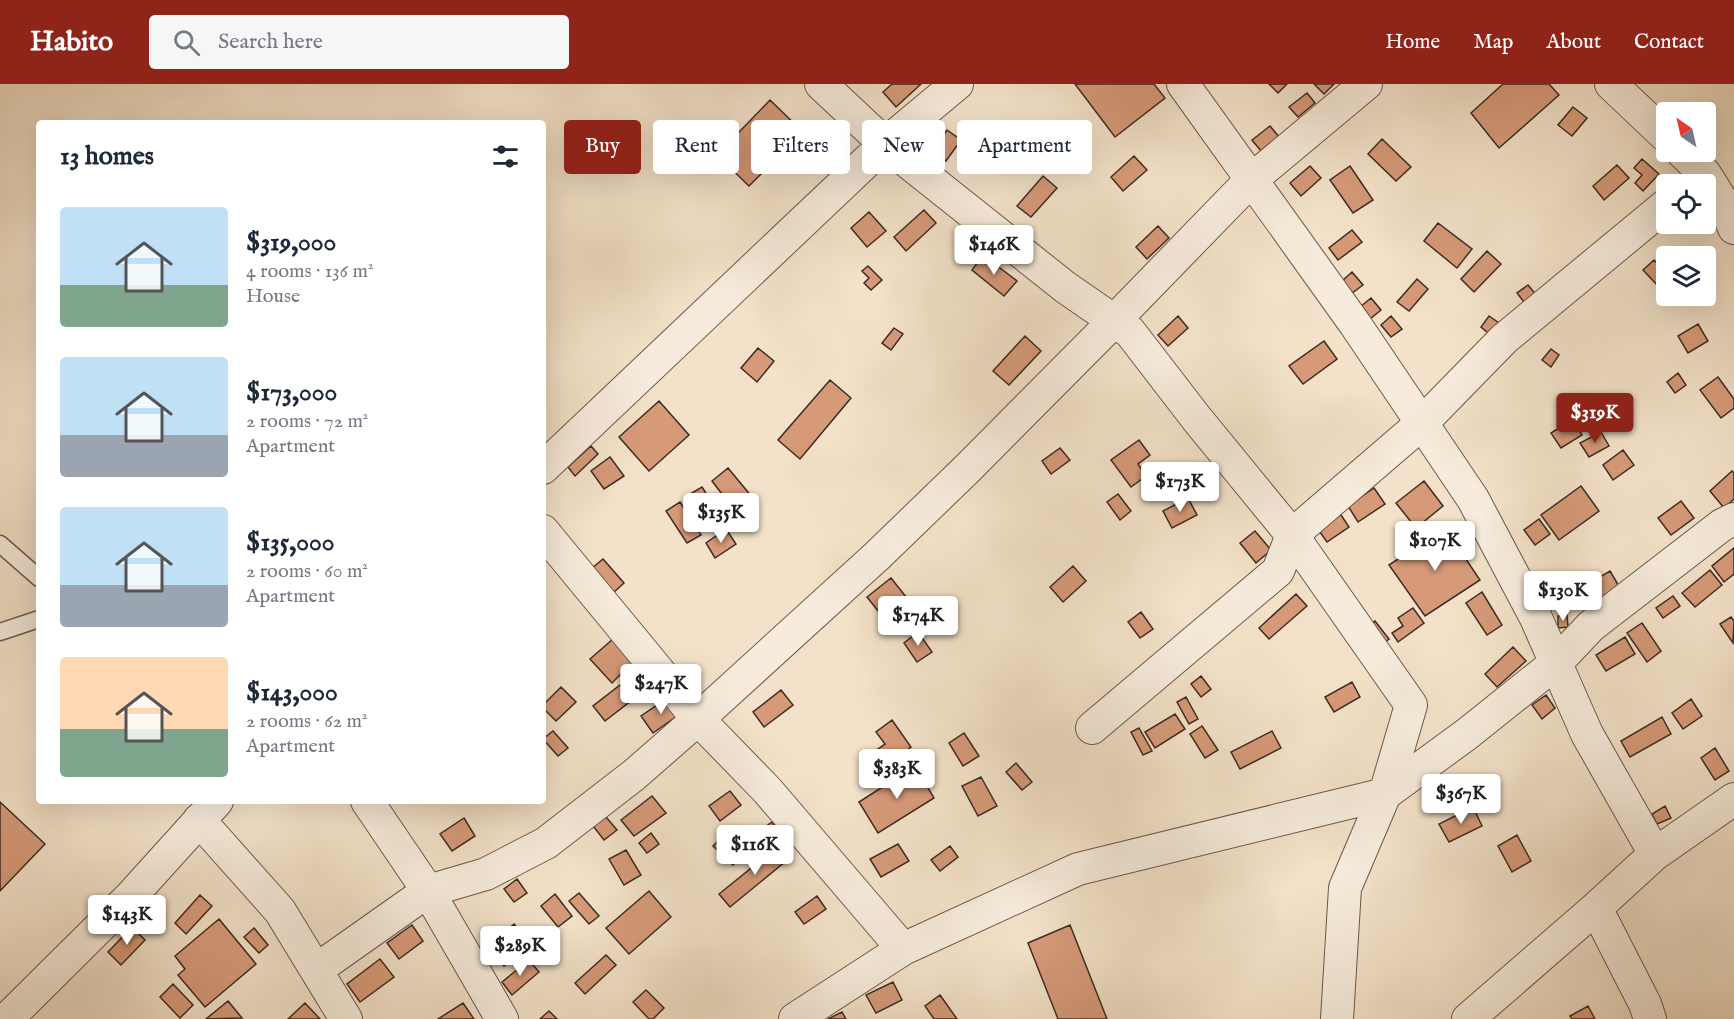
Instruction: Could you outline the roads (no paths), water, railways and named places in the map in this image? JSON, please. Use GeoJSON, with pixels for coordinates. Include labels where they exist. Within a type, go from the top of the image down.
{"type":"FeatureCollection","features":[{"type":"Feature","properties":{"kind":"street"},"geometry":{"type":"LineString","coordinates":[[821,84],[862,122]]}},
{"type":"Feature","properties":{"kind":"street"},"geometry":{"type":"LineString","coordinates":[[914,120],[957,84]]}},
{"type":"Feature","properties":{"kind":"street"},"geometry":{"type":"LineString","coordinates":[[1183,84],[1355,324],[1473,499],[1536,618],[1587,734],[1655,854]]}},
{"type":"Feature","properties":{"kind":"street"},"geometry":{"type":"LineString","coordinates":[[316,970],[428,891],[486,874],[546,843],[634,775],[877,556],[967,469],[1251,180],[1366,84]]}},
{"type":"Feature","properties":{"kind":"street"},"geometry":{"type":"LineString","coordinates":[[1611,84],[1656,127]]}},
{"type":"Feature","properties":{"kind":"street"},"geometry":{"type":"LineString","coordinates":[[546,465],[862,166]]}},
{"type":"Feature","properties":{"kind":"street"},"geometry":{"type":"LineString","coordinates":[[923,174],[1065,287],[1130,332],[1292,536],[1411,705],[1385,795],[1345,888],[1337,1019]]}},
{"type":"Feature","properties":{"kind":"street"},"geometry":{"type":"LineString","coordinates":[[1716,197],[1731,212]]}},
{"type":"Feature","properties":{"kind":"street"},"geometry":{"type":"LineString","coordinates":[[1092,728],[1278,571],[1292,536],[1421,424],[1504,339],[1656,213]]}},
{"type":"Feature","properties":{"kind":"street"},"geometry":{"type":"LineString","coordinates":[[795,1019],[903,949],[1078,869],[1385,795],[1467,734],[1557,662],[1591,626],[1722,525],[1734,519]]}},
{"type":"Feature","properties":{"kind":"street"},"geometry":{"type":"LineString","coordinates":[[546,535],[698,719],[767,790],[903,949]]}},
{"type":"Feature","properties":{"kind":"street"},"geometry":{"type":"LineString","coordinates":[[1468,1019],[1655,854],[1734,799]]}},
{"type":"Feature","properties":{"kind":"street"},"geometry":{"type":"LineString","coordinates":[[369,804],[428,891],[502,1019]]}},
{"type":"Feature","properties":{"kind":"street"},"geometry":{"type":"LineString","coordinates":[[7,1019],[132,895],[208,811],[280,911],[346,1019]]}},
{"type":"Feature","properties":{"kind":"street"},"geometry":{"type":"LineString","coordinates":[[1596,908],[1645,1004],[1650,1019]]}},
{"type":"Feature","properties":{"kind":"lane"},"geometry":{"type":"LineString","coordinates":[[0,544],[36,575]]}},
{"type":"Feature","properties":{"kind":"lane"},"geometry":{"type":"LineString","coordinates":[[0,632],[36,620]]}}]}
